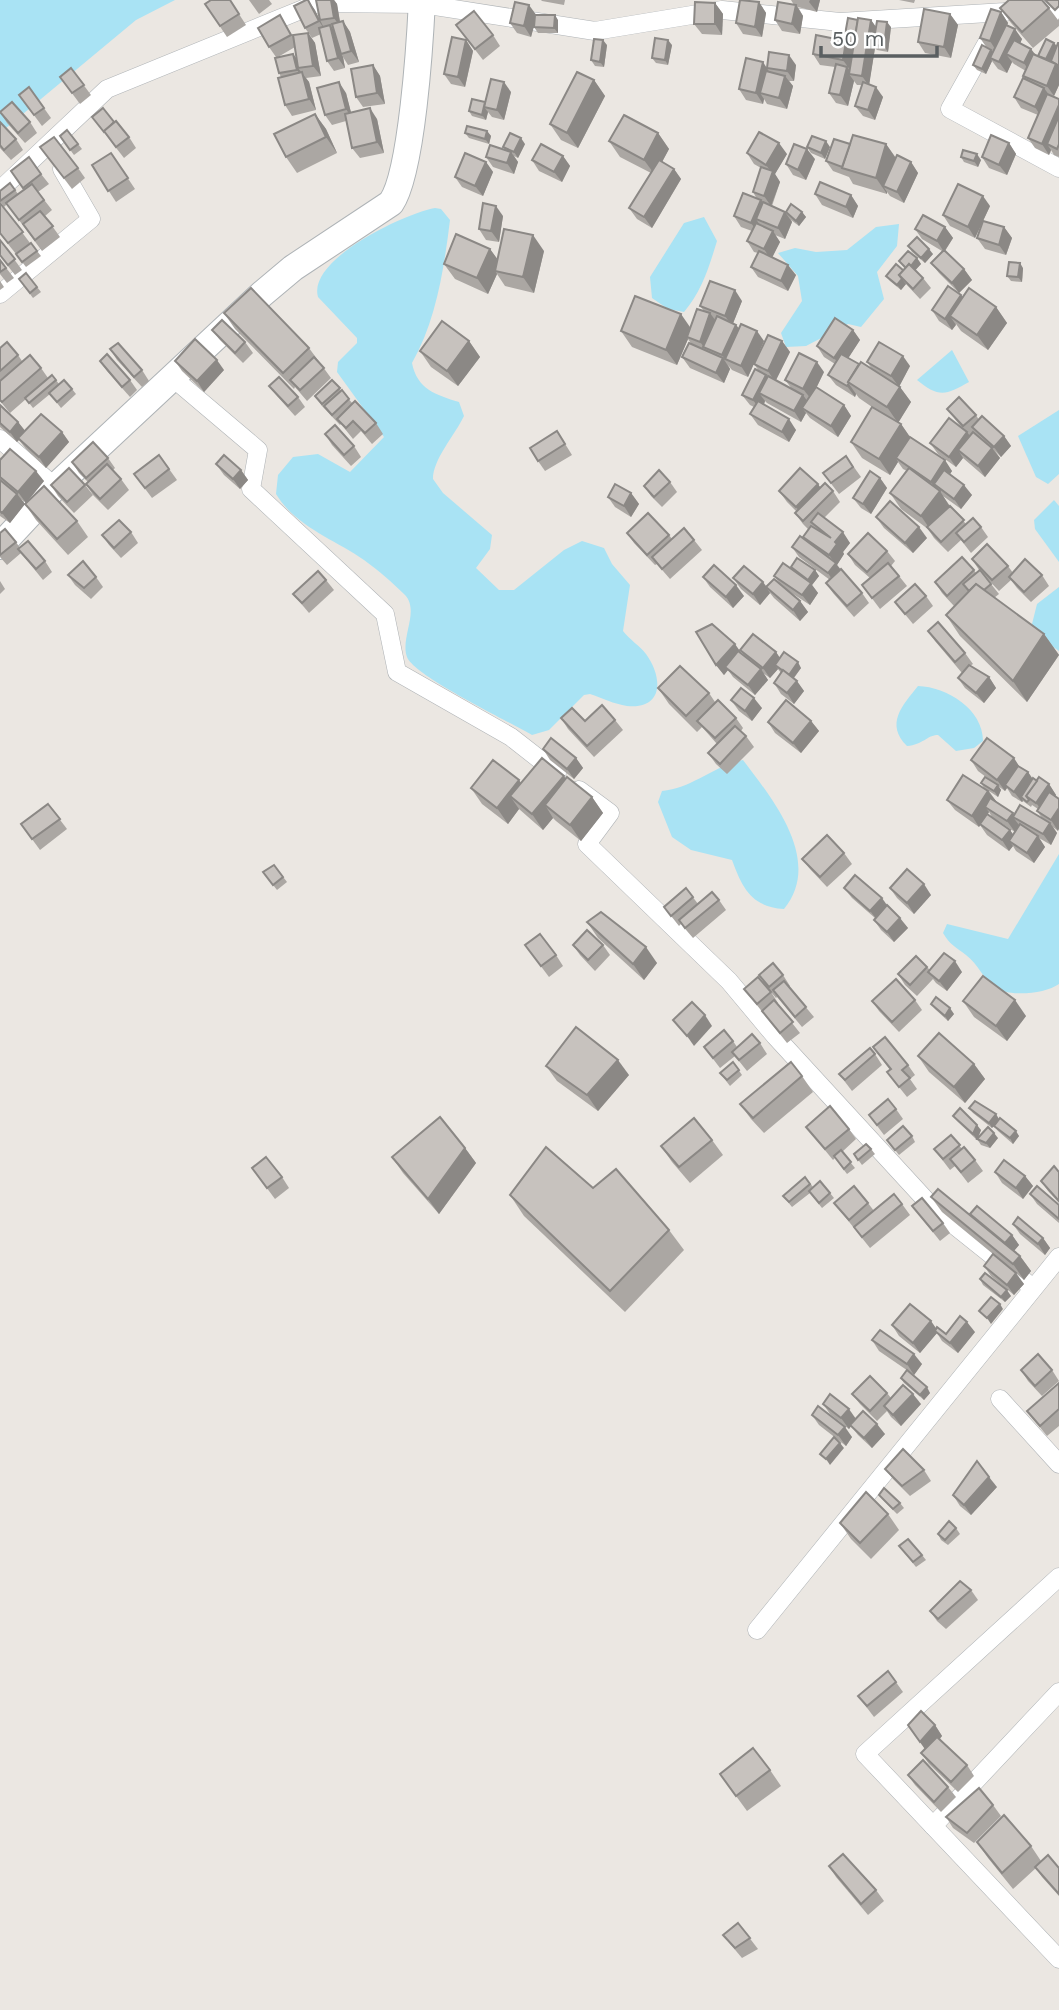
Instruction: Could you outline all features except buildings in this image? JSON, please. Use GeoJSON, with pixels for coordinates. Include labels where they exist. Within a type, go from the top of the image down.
{"type":"FeatureCollection","features":[{"type":"Feature","properties":{"kind":"street"},"geometry":{"type":"LineString","coordinates":[[0,546],[55,486],[293,268],[380,212],[397,194],[405,166],[422,2]]}},
{"type":"Feature","properties":{"kind":"street"},"geometry":{"type":"LineString","coordinates":[[0,190],[107,89],[318,3],[422,2],[595,31],[722,10],[840,22],[1040,3],[1059,13]]}},
{"type":"Feature","properties":{"kind":"street"},"geometry":{"type":"LineString","coordinates":[[1007,6],[950,109],[1059,168]]}},
{"type":"Feature","properties":{"kind":"street"},"geometry":{"type":"LineString","coordinates":[[0,294],[90,219],[48,145]]}},
{"type":"Feature","properties":{"kind":"street"},"geometry":{"type":"LineString","coordinates":[[173,378],[258,450],[251,489],[385,614],[397,672],[511,737],[610,813],[587,844],[729,981],[775,1036],[934,1209],[1033,1288]]}},
{"type":"Feature","properties":{"kind":"street"},"geometry":{"type":"LineString","coordinates":[[0,439],[55,486]]}},
{"type":"Feature","properties":{"kind":"street"},"geometry":{"type":"LineString","coordinates":[[757,1630],[1059,1257]]}},
{"type":"Feature","properties":{"kind":"street"},"geometry":{"type":"LineString","coordinates":[[1000,1399],[1059,1464]]}},
{"type":"Feature","properties":{"kind":"street"},"geometry":{"type":"LineString","coordinates":[[1059,1577],[865,1754],[1059,1959]]}},
{"type":"Feature","properties":{"kind":"street"},"geometry":{"type":"LineString","coordinates":[[933,1826],[1059,1692]]}},
{"type":"Feature","properties":{"kind":"water"},"geometry":{"type":"Polygon","coordinates":[[[0,0],[175,0],[136,20],[0,133],[0,0]]]}},
{"type":"Feature","properties":{"kind":"water"},"geometry":{"type":"Polygon","coordinates":[[[435,208],[441,209],[450,220],[445,257],[433,312],[412,363],[423,385],[435,393],[459,402],[464,416],[440,455],[433,479],[443,493],[492,535],[490,549],[476,568],[499,590],[514,590],[564,550],[582,541],[604,548],[612,564],[630,585],[623,631],[646,654],[655,672],[657,690],[648,703],[627,706],[590,694],[584,695],[549,730],[532,735],[464,698],[426,675],[407,657],[406,642],[411,609],[405,595],[364,560],[305,524],[276,494],[278,475],[293,457],[318,454],[350,472],[384,437],[337,372],[338,362],[357,343],[357,338],[318,297],[319,282],[343,253],[362,240],[382,228],[435,208]]]}},
{"type":"Feature","properties":{"kind":"water"},"geometry":{"type":"Polygon","coordinates":[[[704,217],[717,241],[708,269],[696,296],[684,312],[668,309],[652,298],[650,277],[684,223],[704,217]]]}},
{"type":"Feature","properties":{"kind":"water"},"geometry":{"type":"Polygon","coordinates":[[[899,224],[897,246],[877,272],[884,299],[861,327],[848,324],[806,346],[786,347],[781,333],[802,301],[798,276],[778,253],[795,248],[816,252],[847,250],[876,227],[899,224]]]}},
{"type":"Feature","properties":{"kind":"water"},"geometry":{"type":"Polygon","coordinates":[[[952,350],[969,382],[943,393],[931,390],[917,380],[952,350]]]}},
{"type":"Feature","properties":{"kind":"water"},"geometry":{"type":"Polygon","coordinates":[[[1059,410],[1059,474],[1048,484],[1036,477],[1018,436],[1059,410]]]}},
{"type":"Feature","properties":{"kind":"water"},"geometry":{"type":"Polygon","coordinates":[[[1054,500],[1059,506],[1059,562],[1035,529],[1034,520],[1054,500]]]}},
{"type":"Feature","properties":{"kind":"water"},"geometry":{"type":"Polygon","coordinates":[[[1059,587],[1059,651],[1045,641],[1032,624],[1037,604],[1059,587]]]}},
{"type":"Feature","properties":{"kind":"water"},"geometry":{"type":"Polygon","coordinates":[[[918,686],[951,695],[961,702],[977,719],[983,741],[974,748],[956,751],[938,735],[907,746],[897,730],[898,715],[918,686]]]}},
{"type":"Feature","properties":{"kind":"water"},"geometry":{"type":"Polygon","coordinates":[[[743,760],[780,813],[796,852],[798,871],[795,890],[784,909],[763,904],[749,894],[732,860],[691,850],[672,837],[658,802],[662,791],[684,786],[743,760]]]}},
{"type":"Feature","properties":{"kind":"water"},"geometry":{"type":"Polygon","coordinates":[[[1059,854],[1059,984],[1037,992],[1002,991],[992,985],[943,933],[947,924],[1008,939],[1059,854]]]}}]}
